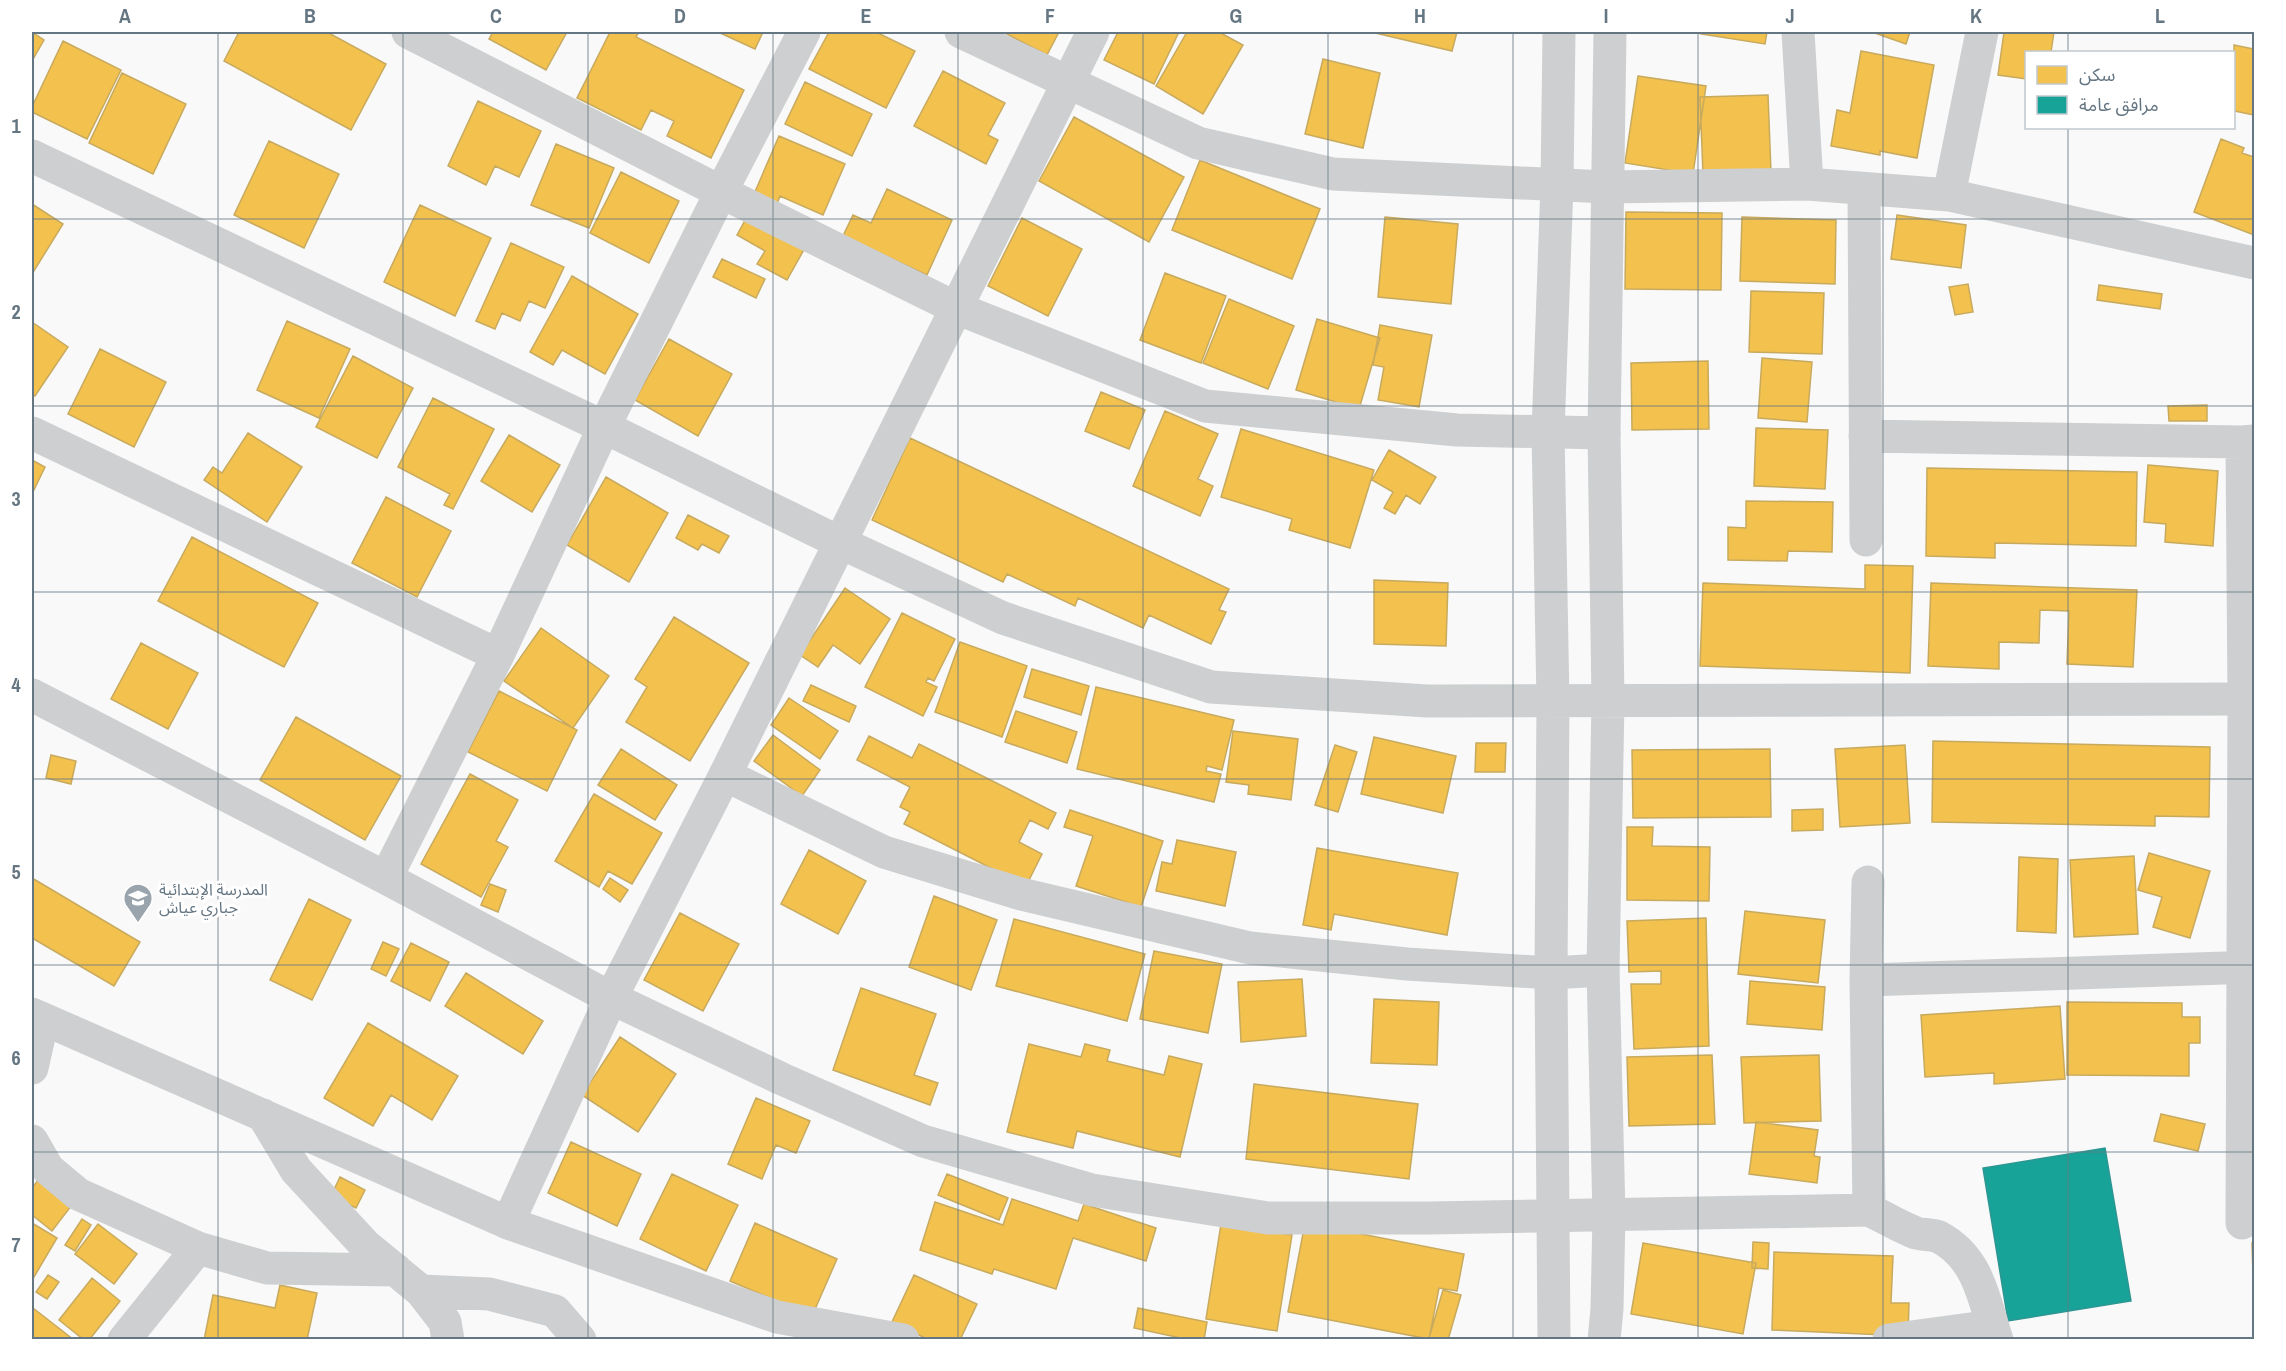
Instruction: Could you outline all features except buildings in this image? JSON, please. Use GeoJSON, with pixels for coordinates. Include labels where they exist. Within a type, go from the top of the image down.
{"type":"FeatureCollection","features":[{"type":"Feature","properties":{"kind":"street"},"geometry":{"type":"LineString","coordinates":[[408,32],[720,192],[956,308],[1205,406],[1456,430],[1604,433]]}},
{"type":"Feature","properties":{"kind":"street"},"geometry":{"type":"LineString","coordinates":[[386,878],[498,655],[604,427],[720,192],[804,32]]}},
{"type":"Feature","properties":{"kind":"street"},"geometry":{"type":"LineString","coordinates":[[961,32],[1198,143],[1334,174],[1606,187],[1807,184],[1949,195],[2254,263]]}},
{"type":"Feature","properties":{"kind":"street"},"geometry":{"type":"LineString","coordinates":[[508,1223],[611,998],[725,775],[1093,32]]}},
{"type":"Feature","properties":{"kind":"street"},"geometry":{"type":"LineString","coordinates":[[1554,1340],[1551,973],[1553,702],[1548,432],[1557,185],[1559,32]]}},
{"type":"Feature","properties":{"kind":"street"},"geometry":{"type":"LineString","coordinates":[[1604,1340],[1609,1215],[1603,970],[1608,701],[1604,433],[1610,32]]}},
{"type":"Feature","properties":{"kind":"street"},"geometry":{"type":"LineString","coordinates":[[1798,32],[1807,184]]}},
{"type":"Feature","properties":{"kind":"street"},"geometry":{"type":"LineString","coordinates":[[1949,195],[1982,32]]}},
{"type":"Feature","properties":{"kind":"street"},"geometry":{"type":"LineString","coordinates":[[32,156],[604,427],[839,542],[1003,618],[1211,687],[1427,701],[2249,699]]}},
{"type":"Feature","properties":{"kind":"street"},"geometry":{"type":"LineString","coordinates":[[1864,189],[1866,540]]}},
{"type":"Feature","properties":{"kind":"street"},"geometry":{"type":"LineString","coordinates":[[32,433],[498,655]]}},
{"type":"Feature","properties":{"kind":"street"},"geometry":{"type":"LineString","coordinates":[[1865,436],[2248,442],[2249,967],[2242,1223]]}},
{"type":"Feature","properties":{"kind":"street"},"geometry":{"type":"LineString","coordinates":[[32,695],[386,878],[611,998],[782,1079],[923,1141],[1092,1190],[1268,1218],[1554,1216],[1869,1210],[1916,1233],[1936,1236],[1953,1246],[1967,1259],[1976,1274],[1995,1333],[1888,1340]]}},
{"type":"Feature","properties":{"kind":"street"},"geometry":{"type":"LineString","coordinates":[[725,775],[884,852],[1021,894],[1250,948],[1407,964],[1551,973],[1603,970]]}},
{"type":"Feature","properties":{"kind":"street"},"geometry":{"type":"LineString","coordinates":[[1868,882],[1866,980],[1869,1210]]}},
{"type":"Feature","properties":{"kind":"street"},"geometry":{"type":"LineString","coordinates":[[1866,980],[2249,967]]}},
{"type":"Feature","properties":{"kind":"street"},"geometry":{"type":"LineString","coordinates":[[32,1068],[37,1016],[508,1223],[777,1317],[903,1340]]}},
{"type":"Feature","properties":{"kind":"street"},"geometry":{"type":"LineString","coordinates":[[263,1115],[296,1170],[365,1245],[421,1291],[445,1322],[448,1340]]}},
{"type":"Feature","properties":{"kind":"street"},"geometry":{"type":"LineString","coordinates":[[32,1141],[48,1169],[78,1194],[198,1248],[267,1268],[396,1270]]}},
{"type":"Feature","properties":{"kind":"street"},"geometry":{"type":"LineString","coordinates":[[124,1340],[198,1248]]}},
{"type":"Feature","properties":{"kind":"street"},"geometry":{"type":"LineString","coordinates":[[421,1291],[489,1294],[555,1311],[580,1340]]}},
{"type":"Feature","properties":{"kind":"place","name":"المدرسة الإبتدائية جباري عياش"},"geometry":{"type":"Point","coordinates":[138,924]}}]}
